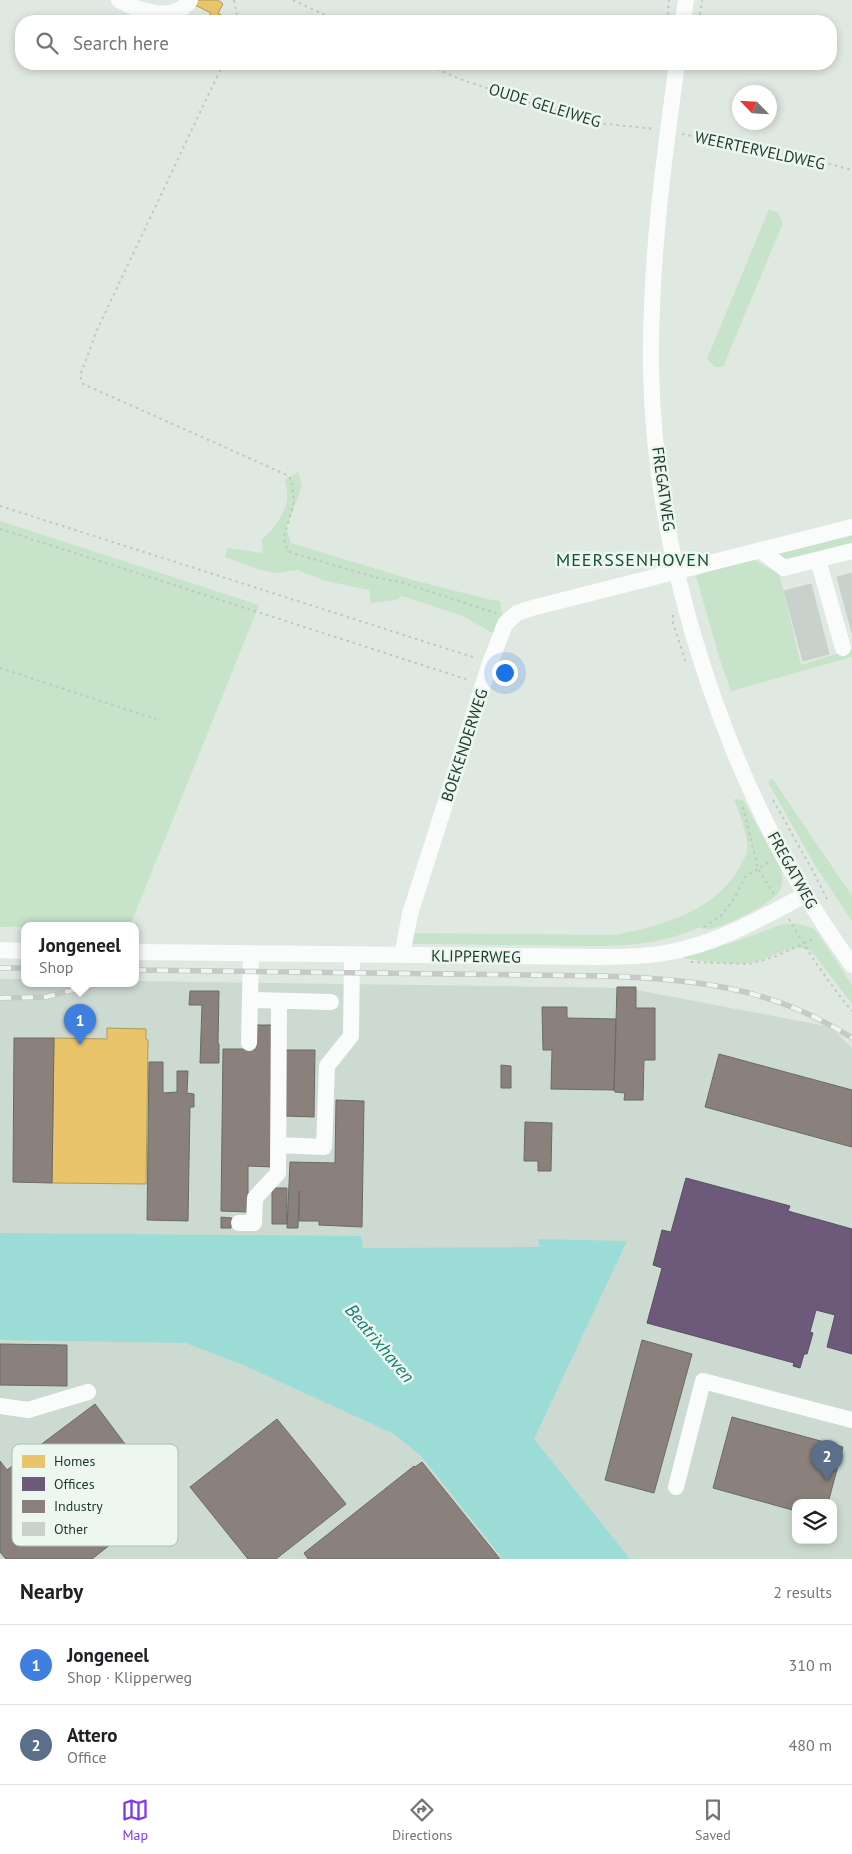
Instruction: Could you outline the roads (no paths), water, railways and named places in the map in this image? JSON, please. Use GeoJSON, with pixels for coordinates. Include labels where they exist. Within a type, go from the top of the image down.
{"type":"FeatureCollection","features":[{"type":"Feature","properties":{"kind":"street"},"geometry":{"type":"LineString","coordinates":[[119,0],[145,12],[160,13],[184,7],[190,0]]}},
{"type":"Feature","properties":{"kind":"street"},"geometry":{"type":"LineString","coordinates":[[684,15],[686,0]]}},
{"type":"Feature","properties":{"kind":"street","name":"FREGATWEG"},"geometry":{"type":"LineString","coordinates":[[676,70],[654,259],[651,368],[659,461],[677,572],[694,635],[740,766],[782,854],[805,895],[852,965]]}},
{"type":"Feature","properties":{"kind":"street"},"geometry":{"type":"LineString","coordinates":[[677,572],[852,526]]}},
{"type":"Feature","properties":{"kind":"street"},"geometry":{"type":"LineString","coordinates":[[760,550],[784,568],[852,551]]}},
{"type":"Feature","properties":{"kind":"street"},"geometry":{"type":"LineString","coordinates":[[818,560],[842,648]]}},
{"type":"Feature","properties":{"kind":"street","name":"BOEKENDERWEG"},"geometry":{"type":"LineString","coordinates":[[402,955],[410,914],[490,663],[503,628],[517,613],[532,608],[677,572]]}},
{"type":"Feature","properties":{"kind":"street","name":"KLIPPERWEG"},"geometry":{"type":"LineString","coordinates":[[139,952],[600,957],[665,953],[705,942],[755,922],[805,895]]}},
{"type":"Feature","properties":{"kind":"street"},"geometry":{"type":"LineString","coordinates":[[0,950],[21,950]]}},
{"type":"Feature","properties":{"kind":"street"},"geometry":{"type":"LineString","coordinates":[[250,1043],[252,954]]}},
{"type":"Feature","properties":{"kind":"street"},"geometry":{"type":"LineString","coordinates":[[278,1145],[324,1147],[327,1066],[351,1036],[352,955]]}},
{"type":"Feature","properties":{"kind":"street"},"geometry":{"type":"LineString","coordinates":[[250,1000],[331,1002]]}},
{"type":"Feature","properties":{"kind":"street"},"geometry":{"type":"LineString","coordinates":[[239,1223],[254,1223],[255,1198],[278,1173],[279,1001]]}},
{"type":"Feature","properties":{"kind":"street"},"geometry":{"type":"LineString","coordinates":[[676,1487],[703,1381],[852,1420]]}},
{"type":"Feature","properties":{"kind":"street"},"geometry":{"type":"LineString","coordinates":[[0,1406],[28,1410],[88,1392]]}},
{"type":"Feature","properties":{"kind":"water","name":"Beatrixhaven"},"geometry":{"type":"Polygon","coordinates":[[[0,1233],[361,1236],[363,1248],[540,1247],[538,1239],[627,1241],[534,1439],[630,1559],[503,1559],[421,1456],[394,1434],[248,1367],[186,1343],[0,1340],[0,1233]]]}},
{"type":"Feature","properties":{"kind":"railway"},"geometry":{"type":"LineString","coordinates":[[0,968],[21,968]]}},
{"type":"Feature","properties":{"kind":"railway"},"geometry":{"type":"LineString","coordinates":[[139,970],[603,976],[701,983],[732,989],[792,1007],[852,1038]]}},
{"type":"Feature","properties":{"kind":"railway"},"geometry":{"type":"LineString","coordinates":[[0,998],[46,997],[85,987]]}},
{"type":"Feature","properties":{"kind":"place","name":"Jongeneel"},"geometry":{"type":"Point","coordinates":[80,1045]}},
{"type":"Feature","properties":{"kind":"place","name":"Attero"},"geometry":{"type":"Point","coordinates":[827,1481]}},
{"type":"Feature","properties":{"kind":"district","name":"MEERSSENHOVEN"},"geometry":{"type":"Point","coordinates":[633,559]}}]}
